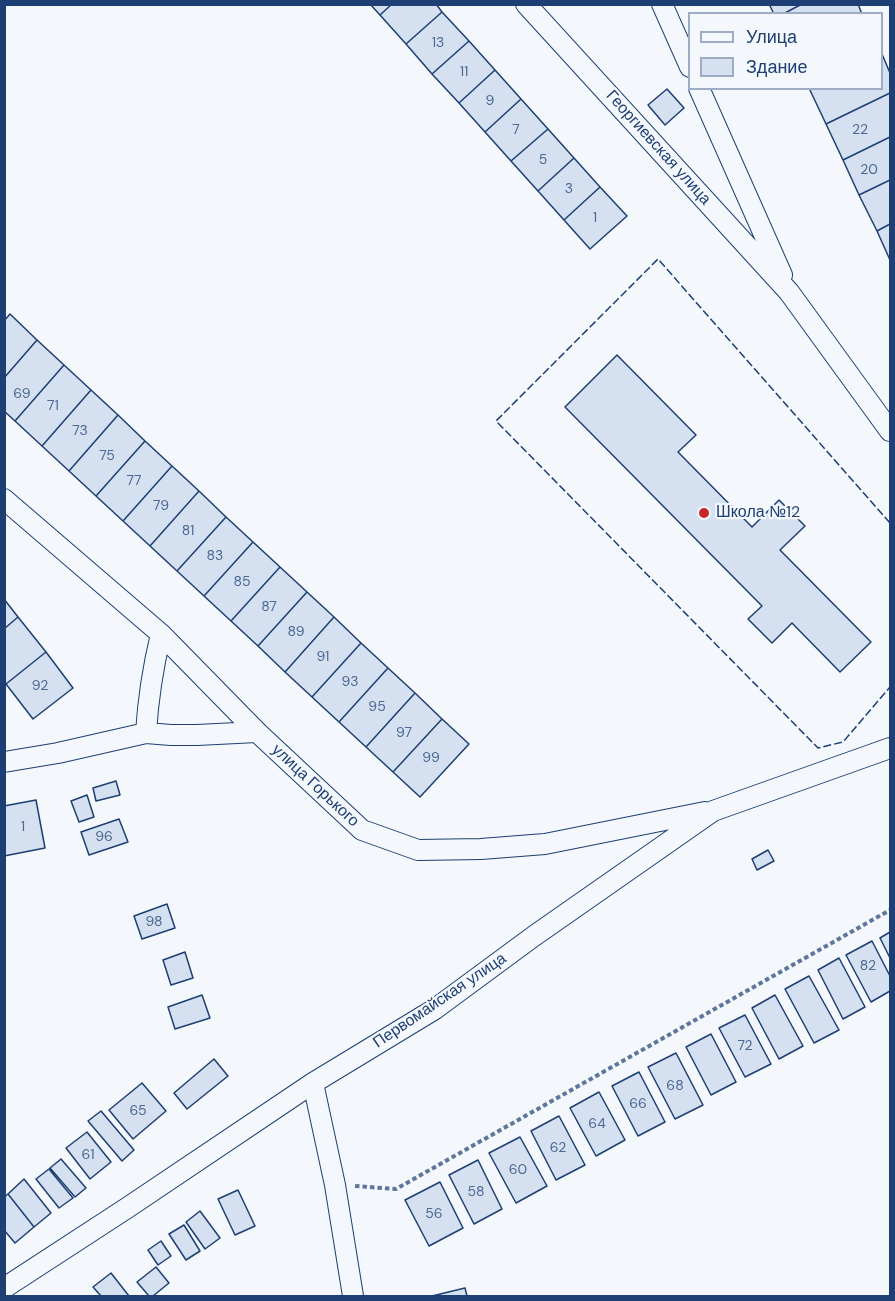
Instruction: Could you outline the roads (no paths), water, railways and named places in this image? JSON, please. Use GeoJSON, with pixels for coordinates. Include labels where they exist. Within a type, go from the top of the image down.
{"type":"FeatureCollection","features":[{"type":"Feature","properties":{"kind":"street","name":"Георгиевская улица"},"geometry":{"type":"LineString","coordinates":[[526,4],[789,292],[891,431]]}},
{"type":"Feature","properties":{"kind":"street"},"geometry":{"type":"LineString","coordinates":[[662,4],[688,62]]}},
{"type":"Feature","properties":{"kind":"street","name":"Георгиевская улица"},"geometry":{"type":"LineString","coordinates":[[700,90],[789,292]]}},
{"type":"Feature","properties":{"kind":"street","name":"улица Горького"},"geometry":{"type":"LineString","coordinates":[[4,499],[161,634],[257,732],[362,830],[418,850],[480,849],[545,844],[713,811]]}},
{"type":"Feature","properties":{"kind":"street"},"geometry":{"type":"LineString","coordinates":[[146,733],[148,702],[161,634]]}},
{"type":"Feature","properties":{"kind":"street"},"geometry":{"type":"LineString","coordinates":[[4,762],[58,753],[146,733],[197,735],[257,732]]}},
{"type":"Feature","properties":{"kind":"street","name":"Первомайская улица"},"geometry":{"type":"LineString","coordinates":[[4,1288],[313,1083],[435,1009],[534,936],[713,811],[891,748]]}},
{"type":"Feature","properties":{"kind":"street"},"geometry":{"type":"LineString","coordinates":[[313,1083],[335,1185],[353,1296]]}},
{"type":"Feature","properties":{"kind":"place","name":"Школа №12"},"geometry":{"type":"Point","coordinates":[704,513]}}]}
